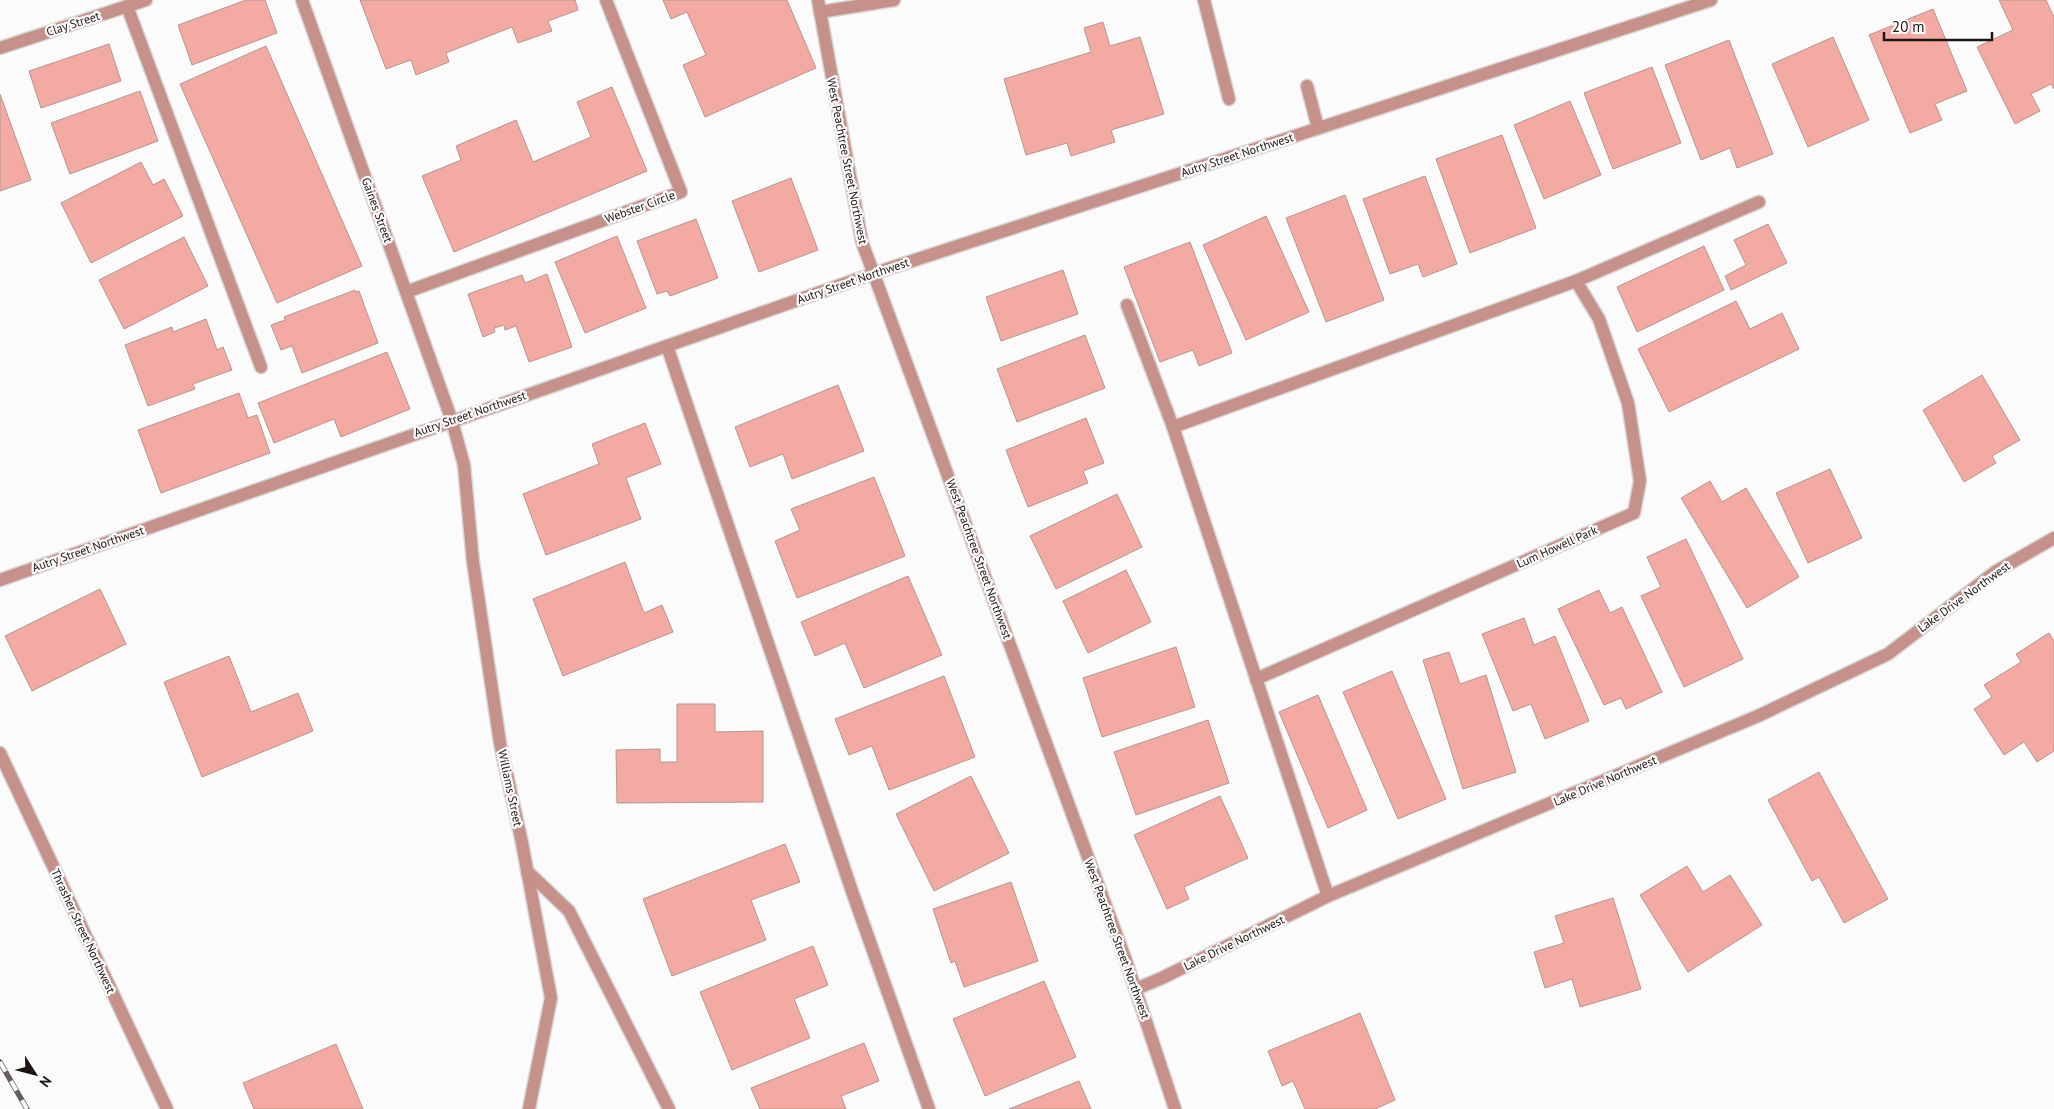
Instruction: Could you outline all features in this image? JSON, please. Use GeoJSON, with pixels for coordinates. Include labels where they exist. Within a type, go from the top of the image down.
{"type":"FeatureCollection","features":[{"type":"Feature","properties":{"kind":"street","name":"Clay Street"},"geometry":{"type":"LineString","coordinates":[[0,48],[146,0]]}},
{"type":"Feature","properties":{"kind":"street","name":"Gaines Street"},"geometry":{"type":"LineString","coordinates":[[302,0],[452,421]]}},
{"type":"Feature","properties":{"kind":"street","name":"Webster Circle"},"geometry":{"type":"LineString","coordinates":[[406,292],[681,192],[606,0]]}},
{"type":"Feature","properties":{"kind":"street"},"geometry":{"type":"LineString","coordinates":[[819,6],[894,0]]}},
{"type":"Feature","properties":{"kind":"street"},"geometry":{"type":"LineString","coordinates":[[1204,0],[1229,99]]}},
{"type":"Feature","properties":{"kind":"street","name":"Autry Street Northwest"},"geometry":{"type":"LineString","coordinates":[[0,580],[872,274],[1711,0]]}},
{"type":"Feature","properties":{"kind":"street"},"geometry":{"type":"LineString","coordinates":[[127,6],[261,367]]}},
{"type":"Feature","properties":{"kind":"street","name":"West Peachtree Street Northwest"},"geometry":{"type":"LineString","coordinates":[[819,6],[862,242],[872,274],[885,303],[1136,988],[1174,1109]]}},
{"type":"Feature","properties":{"kind":"street"},"geometry":{"type":"LineString","coordinates":[[1307,86],[1318,128]]}},
{"type":"Feature","properties":{"kind":"street"},"geometry":{"type":"LineString","coordinates":[[1173,427],[1576,280],[1759,202]]}},
{"type":"Feature","properties":{"kind":"street","name":"Lum Howell Park"},"geometry":{"type":"LineString","coordinates":[[1256,679],[1634,514],[1640,481],[1628,403],[1599,319],[1576,280]]}},
{"type":"Feature","properties":{"kind":"street"},"geometry":{"type":"LineString","coordinates":[[1127,305],[1173,427],[1328,896]]}},
{"type":"Feature","properties":{"kind":"street"},"geometry":{"type":"LineString","coordinates":[[667,346],[846,876],[929,1109]]}},
{"type":"Feature","properties":{"kind":"street","name":"Williams Street"},"geometry":{"type":"LineString","coordinates":[[452,421],[464,465],[473,562],[500,743],[551,998],[529,1109]]}},
{"type":"Feature","properties":{"kind":"street","name":"Lake Drive Northwest"},"geometry":{"type":"LineString","coordinates":[[1136,988],[1162,978],[1328,896],[1758,716],[1888,654],[1994,572],[2054,538]]}},
{"type":"Feature","properties":{"kind":"street","name":"Thrasher Street Northwest"},"geometry":{"type":"LineString","coordinates":[[0,753],[167,1109]]}},
{"type":"Feature","properties":{"kind":"street"},"geometry":{"type":"LineString","coordinates":[[527,871],[569,911],[669,1109]]}},
{"type":"Feature","properties":{"kind":"building"},"geometry":{"type":"Polygon","coordinates":[[[246,0],[265,0],[277,33],[192,65],[178,25],[246,0]]]}},
{"type":"Feature","properties":{"kind":"building"},"geometry":{"type":"Polygon","coordinates":[[[360,0],[575,0],[578,10],[548,21],[552,31],[518,43],[512,27],[446,53],[449,62],[416,75],[411,60],[386,69],[360,0]]]}},
{"type":"Feature","properties":{"kind":"building"},"geometry":{"type":"Polygon","coordinates":[[[663,0],[787,0],[816,68],[705,117],[683,65],[706,55],[687,12],[671,19],[663,0]]]}},
{"type":"Feature","properties":{"kind":"building"},"geometry":{"type":"Polygon","coordinates":[[[1999,0],[2046,0],[2054,17],[2054,89],[2051,84],[2031,94],[2040,111],[2015,124],[1977,47],[2013,30],[1999,0]]]}},
{"type":"Feature","properties":{"kind":"building"},"geometry":{"type":"Polygon","coordinates":[[[1933,9],[1967,91],[1935,104],[1942,120],[1910,133],[1869,35],[1933,9]]]}},
{"type":"Feature","properties":{"kind":"building"},"geometry":{"type":"Polygon","coordinates":[[[1103,22],[1110,46],[1140,37],[1164,114],[1111,130],[1115,142],[1071,156],[1067,143],[1026,155],[1004,79],[1091,52],[1084,28],[1103,22]]]}},
{"type":"Feature","properties":{"kind":"building"},"geometry":{"type":"Polygon","coordinates":[[[1833,37],[1869,120],[1808,147],[1772,64],[1833,37]]]}},
{"type":"Feature","properties":{"kind":"building"},"geometry":{"type":"Polygon","coordinates":[[[1729,40],[1773,154],[1737,168],[1730,148],[1701,160],[1665,65],[1729,40]]]}},
{"type":"Feature","properties":{"kind":"building"},"geometry":{"type":"Polygon","coordinates":[[[109,44],[121,81],[41,108],[29,71],[109,44]]]}},
{"type":"Feature","properties":{"kind":"building"},"geometry":{"type":"Polygon","coordinates":[[[266,46],[362,266],[277,303],[180,84],[266,46]]]}},
{"type":"Feature","properties":{"kind":"building"},"geometry":{"type":"Polygon","coordinates":[[[1652,67],[1681,143],[1613,169],[1584,93],[1652,67]]]}},
{"type":"Feature","properties":{"kind":"building"},"geometry":{"type":"Polygon","coordinates":[[[612,87],[647,171],[454,252],[422,176],[461,160],[456,146],[516,120],[533,162],[591,137],[577,102],[612,87]]]}},
{"type":"Feature","properties":{"kind":"building"},"geometry":{"type":"Polygon","coordinates":[[[140,91],[158,141],[70,174],[51,123],[140,91]]]}},
{"type":"Feature","properties":{"kind":"building"},"geometry":{"type":"Polygon","coordinates":[[[0,94],[31,180],[0,191],[0,94]]]}},
{"type":"Feature","properties":{"kind":"building"},"geometry":{"type":"Polygon","coordinates":[[[1570,101],[1601,175],[1544,199],[1514,125],[1570,101]]]}},
{"type":"Feature","properties":{"kind":"building"},"geometry":{"type":"Polygon","coordinates":[[[1502,135],[1536,228],[1470,253],[1436,159],[1502,135]]]}},
{"type":"Feature","properties":{"kind":"building"},"geometry":{"type":"Polygon","coordinates":[[[141,162],[153,185],[164,179],[183,216],[91,263],[61,203],[141,162]]]}},
{"type":"Feature","properties":{"kind":"building"},"geometry":{"type":"Polygon","coordinates":[[[1425,176],[1457,264],[1423,277],[1418,264],[1390,274],[1363,199],[1425,176]]]}},
{"type":"Feature","properties":{"kind":"building"},"geometry":{"type":"Polygon","coordinates":[[[791,178],[818,250],[759,272],[732,201],[791,178]]]}},
{"type":"Feature","properties":{"kind":"building"},"geometry":{"type":"Polygon","coordinates":[[[1345,195],[1384,300],[1326,322],[1286,218],[1345,195]]]}},
{"type":"Feature","properties":{"kind":"building"},"geometry":{"type":"Polygon","coordinates":[[[1266,216],[1309,312],[1246,340],[1203,245],[1266,216]]]}},
{"type":"Feature","properties":{"kind":"building"},"geometry":{"type":"Polygon","coordinates":[[[696,219],[718,278],[670,296],[667,291],[657,294],[637,241],[696,219]]]}},
{"type":"Feature","properties":{"kind":"building"},"geometry":{"type":"Polygon","coordinates":[[[1768,224],[1787,263],[1731,290],[1725,276],[1746,265],[1734,240],[1768,224]]]}},
{"type":"Feature","properties":{"kind":"building"},"geometry":{"type":"Polygon","coordinates":[[[617,236],[646,308],[585,333],[555,262],[617,236]]]}},
{"type":"Feature","properties":{"kind":"building"},"geometry":{"type":"Polygon","coordinates":[[[184,237],[208,286],[124,329],[99,280],[184,237]]]}},
{"type":"Feature","properties":{"kind":"building"},"geometry":{"type":"Polygon","coordinates":[[[1190,242],[1232,353],[1199,366],[1193,350],[1160,362],[1124,267],[1190,242]]]}},
{"type":"Feature","properties":{"kind":"building"},"geometry":{"type":"Polygon","coordinates":[[[1704,246],[1724,290],[1637,332],[1617,287],[1704,246]]]}},
{"type":"Feature","properties":{"kind":"building"},"geometry":{"type":"Polygon","coordinates":[[[1063,270],[1078,314],[1001,341],[986,297],[1063,270]]]}},
{"type":"Feature","properties":{"kind":"building"},"geometry":{"type":"Polygon","coordinates":[[[547,274],[572,347],[529,362],[516,326],[505,330],[504,325],[494,328],[495,332],[483,337],[468,294],[522,275],[525,283],[547,274]]]}},
{"type":"Feature","properties":{"kind":"building"},"geometry":{"type":"Polygon","coordinates":[[[355,290],[356,292],[359,291],[378,343],[302,373],[292,346],[281,350],[271,325],[285,320],[284,317],[355,290]]]}},
{"type":"Feature","properties":{"kind":"building"},"geometry":{"type":"Polygon","coordinates":[[[1736,301],[1750,329],[1782,313],[1799,349],[1669,412],[1638,349],[1736,301]]]}},
{"type":"Feature","properties":{"kind":"building"},"geometry":{"type":"Polygon","coordinates":[[[206,319],[217,350],[223,347],[232,370],[193,384],[195,389],[148,406],[125,345],[172,327],[173,332],[206,319]]]}},
{"type":"Feature","properties":{"kind":"building"},"geometry":{"type":"Polygon","coordinates":[[[1085,335],[1105,388],[1017,422],[997,369],[1085,335]]]}},
{"type":"Feature","properties":{"kind":"building"},"geometry":{"type":"Polygon","coordinates":[[[387,352],[410,409],[341,437],[334,419],[274,443],[258,403],[387,352]]]}},
{"type":"Feature","properties":{"kind":"building"},"geometry":{"type":"Polygon","coordinates":[[[1982,375],[2020,440],[1992,456],[1996,463],[1964,482],[1923,410],[1982,375]]]}},
{"type":"Feature","properties":{"kind":"building"},"geometry":{"type":"Polygon","coordinates":[[[838,385],[864,451],[792,479],[783,454],[750,467],[735,427],[838,385]]]}},
{"type":"Feature","properties":{"kind":"building"},"geometry":{"type":"Polygon","coordinates":[[[239,393],[248,418],[257,415],[270,453],[161,493],[138,430],[239,393]]]}},
{"type":"Feature","properties":{"kind":"building"},"geometry":{"type":"Polygon","coordinates":[[[1086,418],[1104,463],[1083,471],[1088,483],[1028,507],[1006,450],[1086,418]]]}},
{"type":"Feature","properties":{"kind":"building"},"geometry":{"type":"Polygon","coordinates":[[[645,423],[661,464],[626,478],[641,519],[546,555],[523,494],[599,464],[592,444],[645,423]]]}},
{"type":"Feature","properties":{"kind":"building"},"geometry":{"type":"Polygon","coordinates":[[[1830,469],[1862,538],[1808,563],[1776,493],[1830,469]]]}},
{"type":"Feature","properties":{"kind":"building"},"geometry":{"type":"Polygon","coordinates":[[[874,477],[905,556],[797,598],[775,541],[800,530],[791,509],[874,477]]]}},
{"type":"Feature","properties":{"kind":"building"},"geometry":{"type":"Polygon","coordinates":[[[1710,481],[1722,502],[1746,488],[1799,577],[1747,608],[1681,498],[1710,481]]]}},
{"type":"Feature","properties":{"kind":"building"},"geometry":{"type":"Polygon","coordinates":[[[1117,494],[1142,547],[1056,589],[1030,536],[1117,494]]]}},
{"type":"Feature","properties":{"kind":"building"},"geometry":{"type":"Polygon","coordinates":[[[1686,539],[1743,659],[1684,687],[1641,596],[1661,587],[1647,557],[1686,539]]]}},
{"type":"Feature","properties":{"kind":"building"},"geometry":{"type":"Polygon","coordinates":[[[625,562],[644,613],[662,605],[673,632],[563,676],[533,599],[625,562]]]}},
{"type":"Feature","properties":{"kind":"building"},"geometry":{"type":"Polygon","coordinates":[[[1126,570],[1151,622],[1088,653],[1063,601],[1126,570]]]}},
{"type":"Feature","properties":{"kind":"building"},"geometry":{"type":"Polygon","coordinates":[[[908,576],[942,655],[864,688],[845,643],[815,656],[801,622],[908,576]]]}},
{"type":"Feature","properties":{"kind":"building"},"geometry":{"type":"Polygon","coordinates":[[[100,589],[126,644],[32,691],[5,636],[100,589]]]}},
{"type":"Feature","properties":{"kind":"building"},"geometry":{"type":"Polygon","coordinates":[[[1599,590],[1610,613],[1622,607],[1662,692],[1626,709],[1621,698],[1604,705],[1558,609],[1599,590]]]}},
{"type":"Feature","properties":{"kind":"building"},"geometry":{"type":"Polygon","coordinates":[[[1524,618],[1534,645],[1555,636],[1589,721],[1545,739],[1531,704],[1513,711],[1482,634],[1524,618]]]}},
{"type":"Feature","properties":{"kind":"building"},"geometry":{"type":"Polygon","coordinates":[[[2049,633],[2054,641],[2054,751],[2037,762],[2024,742],[2004,755],[1974,709],[1992,697],[1984,685],[2021,662],[2016,654],[2049,633]]]}},
{"type":"Feature","properties":{"kind":"building"},"geometry":{"type":"Polygon","coordinates":[[[1176,647],[1195,707],[1102,737],[1083,678],[1176,647]]]}},
{"type":"Feature","properties":{"kind":"building"},"geometry":{"type":"Polygon","coordinates":[[[1449,652],[1460,684],[1486,675],[1516,772],[1463,789],[1423,660],[1449,652]]]}},
{"type":"Feature","properties":{"kind":"building"},"geometry":{"type":"Polygon","coordinates":[[[229,656],[251,712],[298,693],[313,731],[202,777],[164,682],[229,656]]]}},
{"type":"Feature","properties":{"kind":"building"},"geometry":{"type":"Polygon","coordinates":[[[1392,671],[1446,799],[1398,819],[1343,692],[1392,671]]]}},
{"type":"Feature","properties":{"kind":"building"},"geometry":{"type":"Polygon","coordinates":[[[944,676],[975,757],[889,790],[872,746],[849,755],[835,719],[944,676]]]}},
{"type":"Feature","properties":{"kind":"building"},"geometry":{"type":"Polygon","coordinates":[[[1318,695],[1367,810],[1328,828],[1279,712],[1318,695]]]}},
{"type":"Feature","properties":{"kind":"building"},"geometry":{"type":"Polygon","coordinates":[[[677,704],[715,704],[715,732],[763,731],[763,802],[617,803],[616,750],[660,749],[660,762],[677,762],[677,704]]]}},
{"type":"Feature","properties":{"kind":"building"},"geometry":{"type":"Polygon","coordinates":[[[1208,720],[1229,783],[1136,815],[1114,752],[1208,720]]]}},
{"type":"Feature","properties":{"kind":"building"},"geometry":{"type":"Polygon","coordinates":[[[1819,772],[1888,899],[1844,923],[1819,877],[1812,881],[1768,800],[1819,772]]]}},
{"type":"Feature","properties":{"kind":"building"},"geometry":{"type":"Polygon","coordinates":[[[971,776],[1009,853],[934,891],[896,814],[971,776]]]}},
{"type":"Feature","properties":{"kind":"building"},"geometry":{"type":"Polygon","coordinates":[[[1220,796],[1248,858],[1184,887],[1189,899],[1167,909],[1134,835],[1220,796]]]}},
{"type":"Feature","properties":{"kind":"building"},"geometry":{"type":"Polygon","coordinates":[[[785,844],[800,882],[751,900],[766,940],[672,976],[643,899],[785,844]]]}},
{"type":"Feature","properties":{"kind":"building"},"geometry":{"type":"Polygon","coordinates":[[[1687,866],[1703,892],[1730,875],[1762,925],[1688,972],[1640,895],[1687,866]]]}},
{"type":"Feature","properties":{"kind":"building"},"geometry":{"type":"Polygon","coordinates":[[[1011,882],[1038,961],[964,987],[955,961],[951,963],[933,909],[1011,882]]]}},
{"type":"Feature","properties":{"kind":"building"},"geometry":{"type":"Polygon","coordinates":[[[1613,898],[1641,989],[1580,1007],[1572,979],[1545,988],[1534,952],[1564,943],[1555,916],[1613,898]]]}},
{"type":"Feature","properties":{"kind":"building"},"geometry":{"type":"Polygon","coordinates":[[[813,946],[828,985],[794,999],[810,1038],[732,1070],[700,992],[813,946]]]}},
{"type":"Feature","properties":{"kind":"building"},"geometry":{"type":"Polygon","coordinates":[[[1044,981],[1076,1057],[985,1096],[953,1019],[1044,981]]]}},
{"type":"Feature","properties":{"kind":"building"},"geometry":{"type":"Polygon","coordinates":[[[1360,1013],[1395,1100],[1375,1109],[1305,1109],[1293,1081],[1282,1086],[1268,1051],[1360,1013]]]}},
{"type":"Feature","properties":{"kind":"building"},"geometry":{"type":"Polygon","coordinates":[[[864,1043],[879,1081],[841,1096],[846,1109],[760,1109],[751,1088],[864,1043]]]}},
{"type":"Feature","properties":{"kind":"building"},"geometry":{"type":"Polygon","coordinates":[[[336,1044],[363,1109],[254,1109],[243,1083],[336,1044]]]}},
{"type":"Feature","properties":{"kind":"building"},"geometry":{"type":"Polygon","coordinates":[[[1079,1081],[1091,1109],[1009,1109],[1079,1081]]]}},
{"type":"Feature","properties":{"kind":"railway"},"geometry":{"type":"LineString","coordinates":[[0,1062],[27,1109]]}}]}
